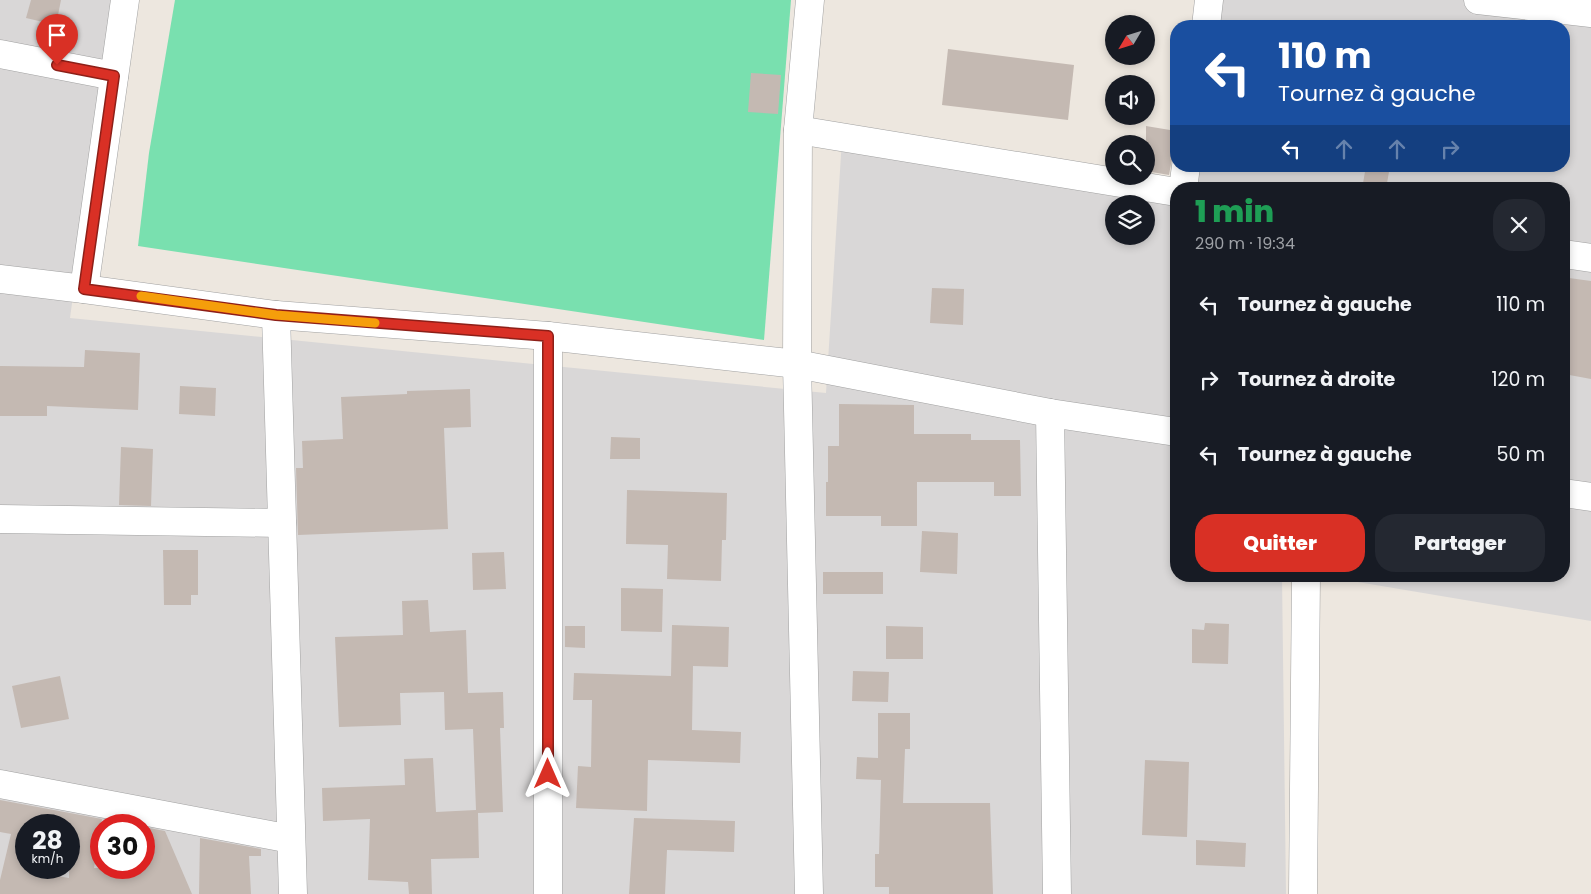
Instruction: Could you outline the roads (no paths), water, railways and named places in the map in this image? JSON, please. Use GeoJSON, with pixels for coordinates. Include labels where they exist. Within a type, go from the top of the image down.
{"type":"FeatureCollection","features":[{"type":"Feature","properties":{"kind":"street"},"geometry":{"type":"LineString","coordinates":[[84,289],[125,0]]}},
{"type":"Feature","properties":{"kind":"street"},"geometry":{"type":"LineString","coordinates":[[809,894],[796,364],[798,130],[810,0]]}},
{"type":"Feature","properties":{"kind":"street"},"geometry":{"type":"LineString","coordinates":[[1207,20],[1209,0]]}},
{"type":"Feature","properties":{"kind":"street"},"geometry":{"type":"LineString","coordinates":[[1478,0],[1591,13]]}},
{"type":"Feature","properties":{"kind":"street"},"geometry":{"type":"LineString","coordinates":[[0,54],[114,76]]}},
{"type":"Feature","properties":{"kind":"street"},"geometry":{"type":"LineString","coordinates":[[798,130],[1170,191]]}},
{"type":"Feature","properties":{"kind":"street"},"geometry":{"type":"LineString","coordinates":[[1570,255],[1591,258]]}},
{"type":"Feature","properties":{"kind":"street"},"geometry":{"type":"LineString","coordinates":[[0,279],[276,315],[548,336],[796,364],[1050,412],[1170,431]]}},
{"type":"Feature","properties":{"kind":"street"},"geometry":{"type":"LineString","coordinates":[[276,315],[293,894]]}},
{"type":"Feature","properties":{"kind":"street"},"geometry":{"type":"LineString","coordinates":[[548,336],[548,894]]}},
{"type":"Feature","properties":{"kind":"street"},"geometry":{"type":"LineString","coordinates":[[1050,412],[1057,894]]}},
{"type":"Feature","properties":{"kind":"street"},"geometry":{"type":"LineString","coordinates":[[1570,494],[1591,498]]}},
{"type":"Feature","properties":{"kind":"street"},"geometry":{"type":"LineString","coordinates":[[0,518],[282,523]]}},
{"type":"Feature","properties":{"kind":"street"},"geometry":{"type":"LineString","coordinates":[[1303,894],[1306,582]]}},
{"type":"Feature","properties":{"kind":"street"},"geometry":{"type":"LineString","coordinates":[[0,784],[291,839]]}}]}
